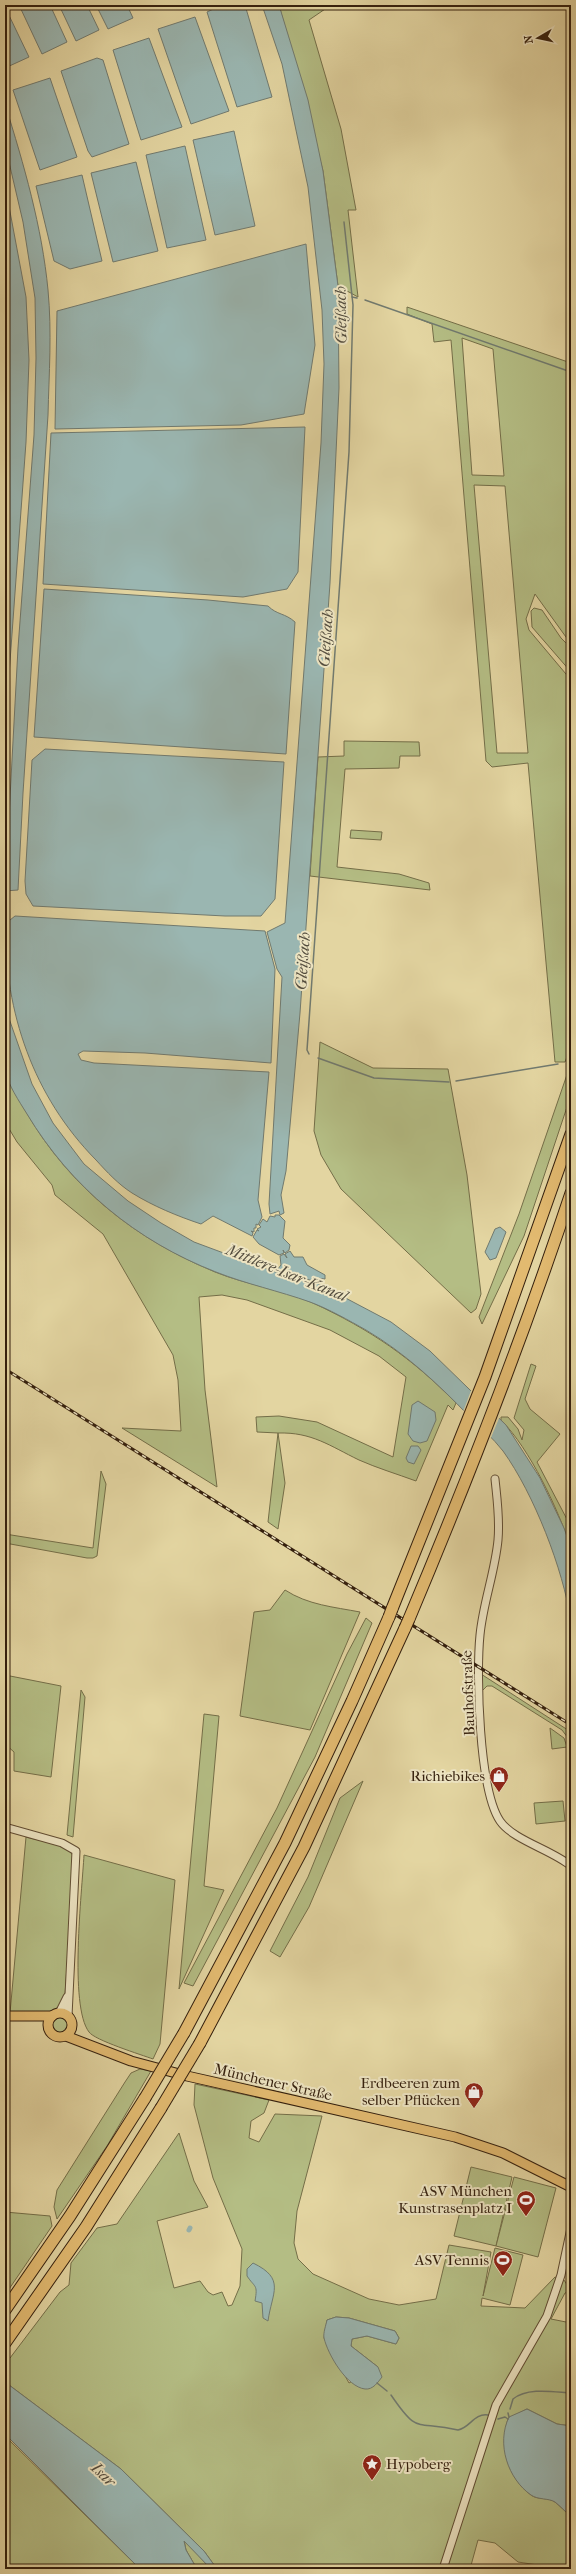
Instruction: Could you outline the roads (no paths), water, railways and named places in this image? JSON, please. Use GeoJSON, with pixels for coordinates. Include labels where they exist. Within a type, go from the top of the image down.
{"type":"FeatureCollection","features":[{"type":"Feature","properties":{"kind":"highway"},"geometry":{"type":"LineString","coordinates":[[5,2310],[70,2216],[145,2098],[184,2033],[285,1843],[349,1708],[390,1613],[486,1377],[571,1134]]}},
{"type":"Feature","properties":{"kind":"highway"},"geometry":{"type":"LineString","coordinates":[[5,2343],[86,2227],[161,2108],[200,2043],[304,1847],[407,1623],[500,1392],[539,1287],[571,1192]]}},
{"type":"Feature","properties":{"kind":"main road"},"geometry":{"type":"LineString","coordinates":[[48,2028],[55,2014]]}},
{"type":"Feature","properties":{"kind":"main road"},"geometry":{"type":"LineString","coordinates":[[5,2016],[36,2022],[48,2028],[55,2037],[66,2036],[73,2026],[68,2016],[55,2014],[18,2018]]}},
{"type":"Feature","properties":{"kind":"main road","name":"Münchener Straße"},"geometry":{"type":"LineString","coordinates":[[73,2026],[88,2044]]}},
{"type":"Feature","properties":{"kind":"main road","name":"Münchener Straße"},"geometry":{"type":"LineString","coordinates":[[66,2036],[131,2061],[187,2076],[455,2137],[503,2153],[571,2187]]}},
{"type":"Feature","properties":{"kind":"street","name":"Bauhofstraße"},"geometry":{"type":"LineString","coordinates":[[495,1479],[498,1539],[481,1630],[478,1666],[484,1771],[491,1804],[500,1821],[514,1832],[571,1866]]}},
{"type":"Feature","properties":{"kind":"street"},"geometry":{"type":"LineString","coordinates":[[5,1816],[5,1826],[62,1843],[76,1851],[68,2016]]}},
{"type":"Feature","properties":{"kind":"street"},"geometry":{"type":"LineString","coordinates":[[55,2014],[64,2005],[69,1988]]}},
{"type":"Feature","properties":{"kind":"street"},"geometry":{"type":"LineString","coordinates":[[443,2569],[496,2405],[547,2316],[561,2275],[571,2228]]}},
{"type":"Feature","properties":{"kind":"water"},"geometry":{"type":"Polygon","coordinates":[[[19,5],[50,5],[67,42],[42,54],[19,5]]]}},
{"type":"Feature","properties":{"kind":"water"},"geometry":{"type":"Polygon","coordinates":[[[59,5],[87,5],[99,30],[76,41],[59,5]]]}},
{"type":"Feature","properties":{"kind":"water"},"geometry":{"type":"Polygon","coordinates":[[[96,5],[127,5],[133,18],[108,29],[96,5]]]}},
{"type":"Feature","properties":{"kind":"water"},"geometry":{"type":"Polygon","coordinates":[[[222,5],[245,5],[272,97],[237,107],[207,12],[222,5]]]}},
{"type":"Feature","properties":{"kind":"water"},"geometry":{"type":"Polygon","coordinates":[[[262,5],[279,5],[308,100],[323,171],[338,286],[339,388],[330,583],[300,1013],[286,1171],[281,1195],[284,1213],[280,1215],[279,1211],[270,1214],[269,1204],[282,977],[277,969],[267,932],[285,923],[321,443],[324,364],[322,310],[308,187],[282,64],[262,5]]]}},
{"type":"Feature","properties":{"kind":"water"},"geometry":{"type":"Polygon","coordinates":[[[5,7],[29,57],[5,68],[5,7]]]}},
{"type":"Feature","properties":{"kind":"water"},"geometry":{"type":"Polygon","coordinates":[[[195,17],[229,111],[191,124],[158,29],[195,17]]]}},
{"type":"Feature","properties":{"kind":"water"},"geometry":{"type":"Polygon","coordinates":[[[149,38],[182,127],[141,140],[113,50],[149,38]]]}},
{"type":"Feature","properties":{"kind":"water"},"geometry":{"type":"Polygon","coordinates":[[[97,58],[103,60],[129,144],[92,157],[88,151],[61,71],[97,58]]]}},
{"type":"Feature","properties":{"kind":"water"},"geometry":{"type":"Polygon","coordinates":[[[50,78],[77,157],[40,170],[13,90],[50,78]]]}},
{"type":"Feature","properties":{"kind":"water"},"geometry":{"type":"Polygon","coordinates":[[[5,104],[19,150],[37,220],[48,290],[50,337],[48,415],[18,890],[5,891],[18,648],[34,435],[36,358],[35,298],[23,222],[5,145],[5,104]]]}},
{"type":"Feature","properties":{"kind":"water"},"geometry":{"type":"Polygon","coordinates":[[[234,131],[255,226],[215,235],[193,140],[234,131]]]}},
{"type":"Feature","properties":{"kind":"water"},"geometry":{"type":"Polygon","coordinates":[[[185,146],[206,240],[167,248],[146,155],[185,146]]]}},
{"type":"Feature","properties":{"kind":"water"},"geometry":{"type":"Polygon","coordinates":[[[136,162],[158,251],[113,262],[91,173],[136,162]]]}},
{"type":"Feature","properties":{"kind":"water"},"geometry":{"type":"Polygon","coordinates":[[[82,175],[102,261],[70,269],[54,261],[36,186],[82,175]]]}},
{"type":"Feature","properties":{"kind":"water"},"geometry":{"type":"Polygon","coordinates":[[[5,185],[26,297],[29,360],[26,442],[5,730],[5,435],[9,361],[5,304],[5,185]]]}},
{"type":"Feature","properties":{"kind":"water"},"geometry":{"type":"Polygon","coordinates":[[[306,244],[315,345],[304,414],[241,425],[55,429],[57,311],[306,244]]]}},
{"type":"Feature","properties":{"kind":"water"},"geometry":{"type":"Polygon","coordinates":[[[305,427],[298,572],[287,589],[243,597],[43,584],[51,433],[305,427]]]}},
{"type":"Feature","properties":{"kind":"water"},"geometry":{"type":"Polygon","coordinates":[[[44,589],[208,600],[268,606],[291,619],[295,622],[286,754],[34,737],[44,589]]]}},
{"type":"Feature","properties":{"kind":"water"},"geometry":{"type":"Polygon","coordinates":[[[45,749],[284,762],[275,899],[261,916],[225,916],[33,906],[26,894],[25,881],[32,760],[45,749]]]}},
{"type":"Feature","properties":{"kind":"water"},"geometry":{"type":"Polygon","coordinates":[[[15,916],[265,931],[275,969],[271,1063],[145,1053],[83,1051],[78,1054],[81,1060],[94,1063],[269,1072],[258,1200],[262,1217],[258,1225],[256,1224],[254,1232],[251,1231],[253,1233],[252,1236],[213,1216],[201,1224],[183,1218],[140,1198],[113,1178],[74,1135],[55,1109],[40,1081],[27,1051],[17,1021],[10,989],[6,957],[5,924],[15,916]]]}},
{"type":"Feature","properties":{"kind":"water"},"geometry":{"type":"Polygon","coordinates":[[[5,1007],[32,1084],[53,1123],[84,1164],[128,1201],[161,1223],[194,1242],[272,1271],[319,1284],[391,1322],[430,1351],[506,1425],[540,1478],[564,1528],[571,1548],[571,1621],[561,1579],[546,1533],[526,1488],[503,1451],[495,1442],[420,1369],[394,1348],[366,1330],[317,1305],[227,1276],[187,1259],[133,1228],[108,1209],[85,1188],[44,1140],[11,1087],[6,1076],[4,1063],[3,1047],[5,1007]]]}},
{"type":"Feature","properties":{"kind":"water"},"geometry":{"type":"Polygon","coordinates":[[[275,1215],[279,1215],[285,1221],[283,1238],[290,1245],[289,1250],[285,1253],[283,1250],[284,1253],[279,1255],[259,1244],[253,1237],[257,1230],[259,1231],[257,1229],[261,1227],[259,1225],[263,1219],[267,1222],[270,1216],[275,1217],[275,1215]]]}},
{"type":"Feature","properties":{"kind":"water"},"geometry":{"type":"Polygon","coordinates":[[[500,1227],[506,1232],[496,1258],[490,1260],[485,1252],[495,1229],[500,1227]]]}},
{"type":"Feature","properties":{"kind":"water","name":"Mittlere-Isar-Kanal"},"geometry":{"type":"Polygon","coordinates":[[[290,1251],[294,1257],[303,1257],[307,1265],[325,1275],[325,1279],[316,1278],[316,1282],[277,1270],[281,1265],[280,1256],[284,1254],[287,1258],[285,1254],[290,1251]]]}},
{"type":"Feature","properties":{"kind":"water"},"geometry":{"type":"Polygon","coordinates":[[[418,1401],[435,1412],[436,1420],[427,1441],[420,1443],[413,1441],[408,1434],[412,1405],[418,1401]]]}},
{"type":"Feature","properties":{"kind":"water"},"geometry":{"type":"Polygon","coordinates":[[[411,1446],[418,1446],[421,1450],[414,1464],[408,1462],[406,1458],[411,1446]]]}},
{"type":"Feature","properties":{"kind":"water"},"geometry":{"type":"Polygon","coordinates":[[[253,2263],[270,2275],[273,2281],[274,2294],[268,2321],[263,2318],[262,2303],[255,2301],[256,2289],[247,2276],[247,2269],[253,2263]]]}},
{"type":"Feature","properties":{"kind":"water"},"geometry":{"type":"Polygon","coordinates":[[[336,2317],[349,2318],[395,2331],[399,2338],[396,2344],[367,2336],[352,2339],[351,2346],[378,2367],[382,2377],[375,2385],[368,2389],[358,2387],[345,2376],[334,2361],[326,2345],[324,2331],[327,2320],[336,2317]]]}},
{"type":"Feature","properties":{"kind":"water","name":"Isar"},"geometry":{"type":"Polygon","coordinates":[[[5,2382],[121,2469],[204,2551],[217,2569],[211,2569],[184,2541],[186,2550],[197,2569],[140,2569],[5,2434],[5,2382]]]}},
{"type":"Feature","properties":{"kind":"water"},"geometry":{"type":"Polygon","coordinates":[[[527,2409],[557,2424],[571,2426],[571,2517],[555,2502],[537,2498],[523,2488],[516,2480],[506,2460],[504,2438],[505,2427],[509,2417],[527,2409]]]}},
{"type":"Feature","properties":{"kind":"waterway","name":"Gleißach"},"geometry":{"type":"LineString","coordinates":[[309,1054],[307,1050],[349,452],[353,305],[344,222]]}},
{"type":"Feature","properties":{"kind":"waterway","name":"Gleißach"},"geometry":{"type":"LineString","coordinates":[[352,297],[357,298]]}},
{"type":"Feature","properties":{"kind":"waterway"},"geometry":{"type":"LineString","coordinates":[[365,300],[571,372]]}},
{"type":"Feature","properties":{"kind":"waterway","name":"Gleißach"},"geometry":{"type":"LineString","coordinates":[[318,1058],[374,1078],[449,1082]]}},
{"type":"Feature","properties":{"kind":"waterway","name":"Gleißach"},"geometry":{"type":"LineString","coordinates":[[456,1081],[558,1064]]}},
{"type":"Feature","properties":{"kind":"waterway"},"geometry":{"type":"LineString","coordinates":[[377,2383],[387,2391]]}},
{"type":"Feature","properties":{"kind":"waterway"},"geometry":{"type":"LineString","coordinates":[[510,2409],[513,2399],[526,2393],[541,2391],[571,2393]]}},
{"type":"Feature","properties":{"kind":"waterway"},"geometry":{"type":"LineString","coordinates":[[391,2395],[407,2416],[419,2424],[458,2430],[466,2427],[479,2416],[488,2415]]}},
{"type":"Feature","properties":{"kind":"waterway"},"geometry":{"type":"LineString","coordinates":[[508,2413],[509,2417]]}},
{"type":"Feature","properties":{"kind":"waterway"},"geometry":{"type":"LineString","coordinates":[[498,2419],[505,2417],[508,2419]]}},
{"type":"Feature","properties":{"kind":"railway"},"geometry":{"type":"LineString","coordinates":[[5,1369],[571,1725]]}},
{"type":"Feature","properties":{"kind":"place","name":"Richiebikes"},"geometry":{"type":"Point","coordinates":[499,1793]}},
{"type":"Feature","properties":{"kind":"place","name":"Erdbeeren zum selber Pflücken"},"geometry":{"type":"Point","coordinates":[474,2109]}},
{"type":"Feature","properties":{"kind":"place","name":"ASV München Kunstrasenplatz I"},"geometry":{"type":"Point","coordinates":[526,2217]}},
{"type":"Feature","properties":{"kind":"place","name":"ASV Tennis"},"geometry":{"type":"Point","coordinates":[503,2277]}},
{"type":"Feature","properties":{"kind":"place","name":"Hypoberg"},"geometry":{"type":"Point","coordinates":[372,2481]}}]}
